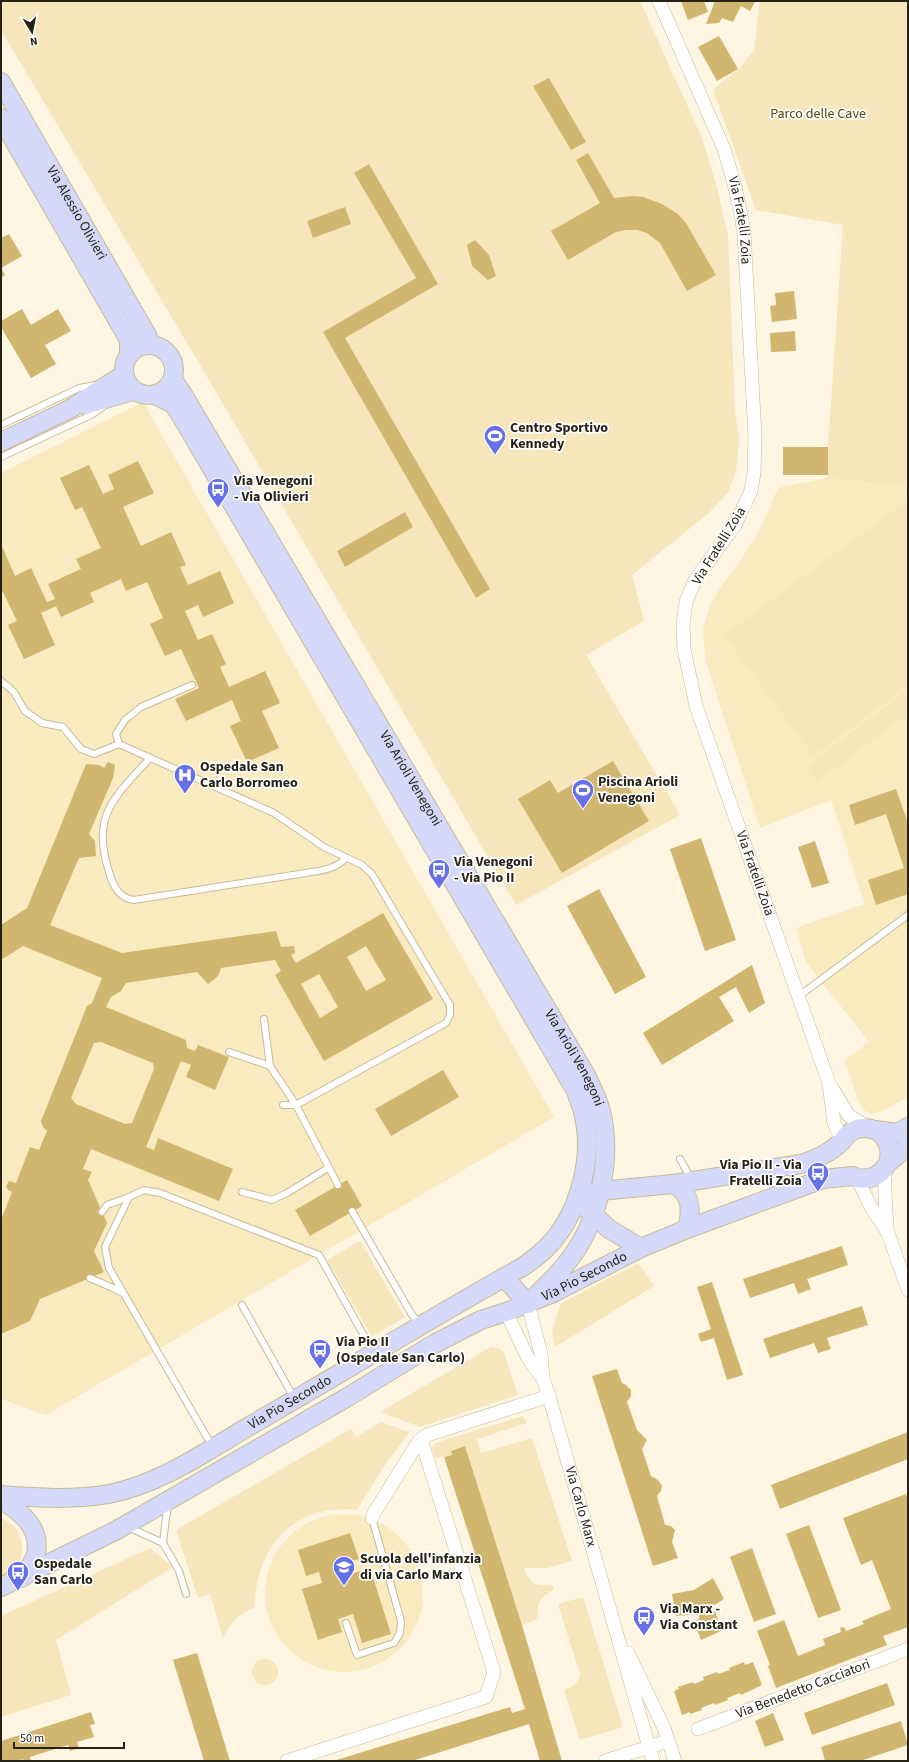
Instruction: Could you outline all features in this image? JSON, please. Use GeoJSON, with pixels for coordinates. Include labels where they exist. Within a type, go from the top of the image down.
{"type":"FeatureCollection","features":[{"type":"Feature","properties":{"kind":"main road","name":"Via Alessio Olivieri"},"geometry":{"type":"LineString","coordinates":[[1,82],[147,335],[150,344]]}},
{"type":"Feature","properties":{"kind":"main road","name":"Via Alessio Olivieri"},"geometry":{"type":"LineString","coordinates":[[1,118],[129,340],[129,354],[123,367],[122,386]]}},
{"type":"Feature","properties":{"kind":"main road"},"geometry":{"type":"LineString","coordinates":[[1,442],[44,413],[70,409],[122,386],[144,395],[155,395],[163,392],[173,380],[174,368],[168,353],[162,348],[150,344],[143,345],[129,354]]}},
{"type":"Feature","properties":{"kind":"main road","name":"Via Arioli Venegoni"},"geometry":{"type":"LineString","coordinates":[[173,380],[184,396],[586,1075],[596,1095],[602,1114],[605,1135],[605,1160],[600,1191]]}},
{"type":"Feature","properties":{"kind":"main road","name":"Via Arioli Venegoni"},"geometry":{"type":"LineString","coordinates":[[155,395],[173,404],[180,414],[576,1091],[583,1112],[586,1147],[583,1179],[577,1197]]}},
{"type":"Feature","properties":{"kind":"main road"},"geometry":{"type":"LineString","coordinates":[[641,1248],[609,1229],[594,1216],[577,1197],[600,1191],[672,1184],[801,1164],[817,1159],[841,1142],[853,1130],[863,1128],[897,1133],[908,1127]]}},
{"type":"Feature","properties":{"kind":"main road","name":"Via Fratelli Zoia"},"geometry":{"type":"LineString","coordinates":[[873,1130],[882,1136],[888,1144],[890,1153],[887,1164]]}},
{"type":"Feature","properties":{"kind":"main road","name":"Via Fratelli Zoia"},"geometry":{"type":"LineString","coordinates":[[841,1142],[839,1150],[840,1161],[844,1169],[855,1177]]}},
{"type":"Feature","properties":{"kind":"main road"},"geometry":{"type":"LineString","coordinates":[[855,1177],[873,1177],[881,1172],[887,1164],[908,1146]]}},
{"type":"Feature","properties":{"kind":"main road","name":"Via Pio Secondo"},"geometry":{"type":"LineString","coordinates":[[1,1587],[22,1578],[125,1525],[170,1500],[357,1392],[434,1344],[481,1320],[528,1304],[551,1294],[641,1248],[687,1229],[823,1179],[855,1177]]}},
{"type":"Feature","properties":{"kind":"main road"},"geometry":{"type":"LineString","coordinates":[[672,1184],[679,1187],[687,1195],[691,1205],[691,1216],[687,1229]]}},
{"type":"Feature","properties":{"kind":"main road","name":"Via Pio Secondo"},"geometry":{"type":"LineString","coordinates":[[528,1304],[567,1263],[594,1216],[600,1191]]}},
{"type":"Feature","properties":{"kind":"main road","name":"Via Pio Secondo"},"geometry":{"type":"LineString","coordinates":[[1,1496],[39,1498],[110,1494],[162,1476],[294,1400],[420,1324],[524,1266],[552,1243],[562,1230],[577,1197]]}},
{"type":"Feature","properties":{"kind":"main road","name":"Via Carlo Marx"},"geometry":{"type":"LineString","coordinates":[[504,1277],[528,1304]]}},
{"type":"Feature","properties":{"kind":"main road","name":"Via Carlo Marx"},"geometry":{"type":"LineString","coordinates":[[504,1277],[506,1312]]}},
{"type":"Feature","properties":{"kind":"main road"},"geometry":{"type":"LineString","coordinates":[[420,1324],[434,1344]]}},
{"type":"Feature","properties":{"kind":"main road"},"geometry":{"type":"LineString","coordinates":[[357,1392],[374,1367],[376,1351]]}},
{"type":"Feature","properties":{"kind":"main road"},"geometry":{"type":"LineString","coordinates":[[212,1447],[224,1452],[235,1451],[294,1429]]}},
{"type":"Feature","properties":{"kind":"main road"},"geometry":{"type":"LineString","coordinates":[[1,1499],[24,1514],[32,1528],[36,1542],[36,1554],[22,1578]]}},
{"type":"Feature","properties":{"kind":"street","name":"Via Fratelli Zoia"},"geometry":{"type":"LineString","coordinates":[[659,1],[724,149],[740,204],[744,233],[755,436],[754,473],[751,491],[735,525],[695,580],[686,602],[683,624],[684,649],[696,706],[829,1083],[834,1122],[841,1142]]}},
{"type":"Feature","properties":{"kind":"street","name":"Via Fratelli Zoia"},"geometry":{"type":"LineString","coordinates":[[829,1083],[849,1116],[873,1130]]}},
{"type":"Feature","properties":{"kind":"street","name":"Via Fratelli Zoia"},"geometry":{"type":"LineString","coordinates":[[887,1164],[888,1233]]}},
{"type":"Feature","properties":{"kind":"street","name":"Via Fratelli Zoia"},"geometry":{"type":"LineString","coordinates":[[855,1177],[888,1233],[908,1290]]}},
{"type":"Feature","properties":{"kind":"street","name":"Via Carlo Marx"},"geometry":{"type":"LineString","coordinates":[[528,1304],[542,1354],[543,1379]]}},
{"type":"Feature","properties":{"kind":"street","name":"Via Carlo Marx"},"geometry":{"type":"LineString","coordinates":[[506,1312],[528,1358],[543,1379],[549,1396],[653,1761]]}},
{"type":"Feature","properties":{"kind":"street"},"geometry":{"type":"LineString","coordinates":[[373,1516],[421,1439],[434,1432],[549,1396]]}},
{"type":"Feature","properties":{"kind":"street"},"geometry":{"type":"LineString","coordinates":[[287,1761],[486,1697],[494,1672],[421,1439]]}},
{"type":"Feature","properties":{"kind":"street","name":"Via Carlo Marx"},"geometry":{"type":"LineString","coordinates":[[611,1617],[664,1728],[675,1761]]}},
{"type":"Feature","properties":{"kind":"street","name":"Via Benedetto Cacciatori"},"geometry":{"type":"LineString","coordinates":[[698,1729],[908,1650]]}},
{"type":"Feature","properties":{"kind":"street"},"geometry":{"type":"LineString","coordinates":[[605,1761],[668,1741]]}},
{"type":"Feature","properties":{"kind":"lane"},"geometry":{"type":"LineString","coordinates":[[1,425],[44,413],[80,388],[122,386]]}},
{"type":"Feature","properties":{"kind":"lane"},"geometry":{"type":"LineString","coordinates":[[1,457],[91,415],[122,386]]}},
{"type":"Feature","properties":{"kind":"lane"},"geometry":{"type":"LineString","coordinates":[[1,681],[14,692],[25,711],[42,723],[63,727],[81,750],[94,754],[119,744],[274,814],[324,847],[362,865],[372,874],[450,1004],[450,1015],[446,1023],[296,1105],[283,1105]]}},
{"type":"Feature","properties":{"kind":"lane"},"geometry":{"type":"LineString","coordinates":[[119,744],[116,734],[125,720],[140,707],[192,685]]}},
{"type":"Feature","properties":{"kind":"lane"},"geometry":{"type":"LineString","coordinates":[[150,758],[119,792],[106,812],[102,833],[105,861],[113,883],[120,895],[126,899],[134,900],[312,872],[332,868],[341,864],[346,858]]}},
{"type":"Feature","properties":{"kind":"lane"},"geometry":{"type":"LineString","coordinates":[[799,996],[908,915]]}},
{"type":"Feature","properties":{"kind":"lane"},"geometry":{"type":"LineString","coordinates":[[264,1019],[270,1066],[296,1105],[338,1185]]}},
{"type":"Feature","properties":{"kind":"lane"},"geometry":{"type":"LineString","coordinates":[[229,1052],[270,1066]]}},
{"type":"Feature","properties":{"kind":"lane"},"geometry":{"type":"LineString","coordinates":[[680,1159],[691,1181]]}},
{"type":"Feature","properties":{"kind":"lane"},"geometry":{"type":"LineString","coordinates":[[242,1192],[272,1200],[287,1193],[328,1168]]}},
{"type":"Feature","properties":{"kind":"lane"},"geometry":{"type":"LineString","coordinates":[[102,1212],[107,1204],[129,1197],[144,1190],[160,1193],[319,1255],[368,1343],[376,1351]]}},
{"type":"Feature","properties":{"kind":"lane"},"geometry":{"type":"LineString","coordinates":[[129,1197],[105,1247],[109,1268],[212,1447]]}},
{"type":"Feature","properties":{"kind":"lane"},"geometry":{"type":"LineString","coordinates":[[352,1211],[412,1315],[420,1324]]}},
{"type":"Feature","properties":{"kind":"lane"},"geometry":{"type":"LineString","coordinates":[[90,1278],[124,1294]]}},
{"type":"Feature","properties":{"kind":"lane"},"geometry":{"type":"LineString","coordinates":[[242,1305],[294,1400]]}},
{"type":"Feature","properties":{"kind":"lane"},"geometry":{"type":"LineString","coordinates":[[163,1543],[166,1516],[170,1500]]}},
{"type":"Feature","properties":{"kind":"lane"},"geometry":{"type":"LineString","coordinates":[[346,1624],[357,1655],[394,1643],[400,1633],[401,1621],[373,1516]]}},
{"type":"Feature","properties":{"kind":"lane"},"geometry":{"type":"LineString","coordinates":[[125,1525],[163,1543],[179,1571],[186,1594]]}},
{"type":"Feature","properties":{"kind":"shaded area","name":"Ospedale San Carlo Borromeo"},"geometry":{"type":"Polygon","coordinates":[[[143,402],[554,1117],[46,1415],[1,1399],[1,473],[143,402]]]}},
{"type":"Feature","properties":{"kind":"shaded area"},"geometry":{"type":"Polygon","coordinates":[[[826,478],[896,485],[908,484],[908,1097],[882,1111],[873,1114],[865,1111],[859,1102],[844,1061],[869,1042],[806,962],[796,928],[865,904],[831,800],[760,828],[706,662],[703,631],[709,607],[722,585],[740,561],[759,531],[778,488],[826,478]]]}},
{"type":"Feature","properties":{"kind":"shaded area","name":"Scuola dell'infanzia di via Carlo Marx"},"geometry":{"type":"Polygon","coordinates":[[[336,1514],[352,1514],[367,1517],[381,1523],[400,1537],[410,1549],[420,1570],[423,1593],[420,1616],[410,1637],[400,1649],[388,1659],[367,1669],[352,1672],[336,1672],[321,1669],[300,1659],[288,1649],[278,1637],[268,1616],[265,1601],[265,1585],[268,1570],[278,1549],[288,1537],[300,1527],[321,1517],[336,1514]]]}},
{"type":"Feature","properties":{"kind":"green space","name":"Centro Sportivo Kennedy"},"geometry":{"type":"Polygon","coordinates":[[[1,1],[640,1],[702,138],[717,187],[728,236],[735,411],[739,440],[736,472],[728,492],[709,513],[632,575],[644,621],[586,655],[680,815],[516,905],[196,358],[1,30],[1,1]]]}},
{"type":"Feature","properties":{"kind":"green space","name":"Parco delle Cave"},"geometry":{"type":"Polygon","coordinates":[[[760,1],[908,1],[908,484],[896,485],[826,478],[828,475],[828,447],[843,225],[756,210],[713,90],[738,69],[754,51],[760,1]]]}},
{"type":"Feature","properties":{"kind":"green space"},"geometry":{"type":"Polygon","coordinates":[[[908,500],[908,685],[813,756],[724,635],[908,500]]]}},
{"type":"Feature","properties":{"kind":"green space"},"geometry":{"type":"Polygon","coordinates":[[[908,690],[908,713],[817,782],[806,767],[908,690]]]}},
{"type":"Feature","properties":{"kind":"green space"},"geometry":{"type":"Polygon","coordinates":[[[360,1241],[405,1317],[372,1337],[327,1260],[360,1241]]]}},
{"type":"Feature","properties":{"kind":"green space"},"geometry":{"type":"Polygon","coordinates":[[[638,1263],[654,1286],[555,1347],[552,1330],[561,1303],[638,1263]]]}},
{"type":"Feature","properties":{"kind":"green space"},"geometry":{"type":"Polygon","coordinates":[[[491,1347],[499,1348],[504,1353],[518,1395],[420,1427],[380,1412],[491,1347]]]}},
{"type":"Feature","properties":{"kind":"green space"},"geometry":{"type":"Polygon","coordinates":[[[523,1416],[527,1423],[477,1439],[481,1453],[532,1438],[572,1561],[547,1568],[524,1568],[528,1578],[531,1581],[541,1585],[552,1585],[554,1590],[545,1595],[540,1601],[538,1608],[538,1619],[522,1625],[465,1446],[451,1451],[452,1455],[435,1458],[432,1447],[435,1443],[523,1416]]]}},
{"type":"Feature","properties":{"kind":"green space"},"geometry":{"type":"Polygon","coordinates":[[[381,1422],[410,1432],[384,1466],[357,1510],[340,1509],[325,1511],[297,1522],[285,1531],[275,1542],[266,1556],[260,1571],[254,1608],[239,1616],[223,1638],[210,1594],[198,1598],[176,1530],[351,1429],[356,1437],[381,1422]]]}},
{"type":"Feature","properties":{"kind":"green space"},"geometry":{"type":"Polygon","coordinates":[[[1,1518],[18,1531],[22,1541],[22,1552],[19,1564],[12,1571],[1,1577],[1,1518]]]}},
{"type":"Feature","properties":{"kind":"green space"},"geometry":{"type":"Polygon","coordinates":[[[150,1548],[173,1567],[56,1640],[71,1695],[1,1717],[1,1616],[150,1548]]]}},
{"type":"Feature","properties":{"kind":"green space"},"geometry":{"type":"Polygon","coordinates":[[[583,1597],[623,1727],[580,1740],[564,1690],[575,1685],[580,1674],[558,1604],[583,1597]]]}},
{"type":"Feature","properties":{"kind":"green space"},"geometry":{"type":"Polygon","coordinates":[[[265,1659],[275,1662],[278,1672],[275,1682],[265,1685],[255,1682],[252,1672],[255,1662],[265,1659]]]}},
{"type":"Feature","properties":{"kind":"building"},"geometry":{"type":"Polygon","coordinates":[[[681,1],[704,1],[708,12],[688,20],[681,1]]]}},
{"type":"Feature","properties":{"kind":"building"},"geometry":{"type":"Polygon","coordinates":[[[715,1],[755,2],[750,11],[741,6],[733,22],[722,18],[719,23],[706,24],[715,1]]]}},
{"type":"Feature","properties":{"kind":"building"},"geometry":{"type":"Polygon","coordinates":[[[719,36],[738,69],[717,81],[698,47],[719,36]]]}},
{"type":"Feature","properties":{"kind":"building"},"geometry":{"type":"Polygon","coordinates":[[[549,78],[586,142],[571,150],[533,86],[549,78]]]}},
{"type":"Feature","properties":{"kind":"building"},"geometry":{"type":"Polygon","coordinates":[[[588,153],[614,198],[633,196],[643,197],[662,204],[678,214],[686,223],[716,275],[687,291],[660,243],[647,233],[637,230],[616,232],[568,260],[551,231],[600,203],[576,160],[588,153]]]}},
{"type":"Feature","properties":{"kind":"building"},"geometry":{"type":"Polygon","coordinates":[[[369,164],[438,284],[345,338],[490,589],[476,598],[323,332],[416,278],[354,173],[369,164]]]}},
{"type":"Feature","properties":{"kind":"building"},"geometry":{"type":"Polygon","coordinates":[[[345,207],[351,224],[313,238],[307,221],[345,207]]]}},
{"type":"Feature","properties":{"kind":"building"},"geometry":{"type":"Polygon","coordinates":[[[9,234],[22,256],[1,268],[1,238],[9,234]]]}},
{"type":"Feature","properties":{"kind":"building"},"geometry":{"type":"Polygon","coordinates":[[[475,240],[489,255],[496,276],[488,280],[472,266],[467,245],[475,240]]]}},
{"type":"Feature","properties":{"kind":"building"},"geometry":{"type":"Polygon","coordinates":[[[1,268],[5,275],[1,278],[1,268]]]}},
{"type":"Feature","properties":{"kind":"building"},"geometry":{"type":"Polygon","coordinates":[[[794,291],[797,319],[772,322],[770,306],[776,305],[775,293],[794,291]]]}},
{"type":"Feature","properties":{"kind":"building"},"geometry":{"type":"Polygon","coordinates":[[[22,309],[31,325],[58,309],[71,331],[45,345],[56,364],[31,378],[1,327],[1,321],[22,309]]]}},
{"type":"Feature","properties":{"kind":"building"},"geometry":{"type":"Polygon","coordinates":[[[795,331],[796,351],[771,352],[770,333],[795,331]]]}},
{"type":"Feature","properties":{"kind":"building"},"geometry":{"type":"Polygon","coordinates":[[[783,447],[828,447],[828,475],[783,475],[783,447]]]}},
{"type":"Feature","properties":{"kind":"building"},"geometry":{"type":"Polygon","coordinates":[[[138,461],[154,493],[123,507],[141,546],[171,532],[186,565],[180,567],[188,585],[220,571],[234,603],[203,617],[198,605],[185,611],[198,640],[212,634],[226,664],[220,667],[229,687],[265,671],[280,703],[262,711],[279,748],[247,762],[230,726],[241,721],[232,700],[186,721],[175,699],[199,688],[181,649],[165,656],[150,624],[163,618],[147,582],[126,591],[121,579],[90,593],[94,602],[61,617],[56,606],[41,613],[55,645],[24,659],[8,625],[17,621],[3,592],[1,593],[1,544],[15,576],[31,568],[47,602],[55,599],[48,584],[81,569],[76,559],[101,548],[82,507],[75,510],[60,478],[89,465],[103,494],[114,489],[108,475],[138,461]]]}},
{"type":"Feature","properties":{"kind":"building"},"geometry":{"type":"Polygon","coordinates":[[[405,512],[413,527],[345,567],[337,551],[405,512]]]}},
{"type":"Feature","properties":{"kind":"building","name":"Piscina Arioli Venegoni"},"geometry":{"type":"Polygon","coordinates":[[[613,761],[649,821],[562,873],[518,799],[550,780],[558,793],[613,761]]]}},
{"type":"Feature","properties":{"kind":"building"},"geometry":{"type":"Polygon","coordinates":[[[108,762],[115,765],[113,778],[89,834],[95,841],[96,856],[79,858],[50,925],[122,953],[276,931],[281,947],[294,946],[295,953],[291,955],[296,963],[383,913],[433,999],[324,1061],[275,975],[281,971],[275,960],[221,968],[218,976],[208,984],[197,972],[126,983],[121,991],[111,997],[106,1007],[186,1040],[187,1048],[195,1051],[198,1045],[229,1057],[215,1090],[186,1077],[191,1065],[181,1061],[146,1147],[154,1150],[158,1138],[233,1169],[219,1201],[91,1149],[83,1169],[92,1172],[88,1180],[107,1223],[94,1251],[104,1272],[40,1299],[30,1321],[1,1334],[1,1220],[12,1192],[8,1190],[6,1186],[9,1181],[16,1183],[30,1147],[39,1150],[47,1131],[43,1127],[41,1121],[87,1006],[92,1003],[102,978],[23,946],[1,960],[1,925],[27,908],[86,764],[99,765],[104,768],[108,762]],[[366,946],[347,957],[366,991],[386,980],[366,946]],[[319,974],[301,984],[320,1018],[338,1007],[319,974]],[[101,1042],[94,1043],[71,1098],[76,1104],[125,1124],[132,1123],[154,1069],[153,1063],[101,1042]]]}},
{"type":"Feature","properties":{"kind":"building"},"geometry":{"type":"Polygon","coordinates":[[[896,789],[908,823],[908,894],[876,905],[868,880],[904,868],[886,814],[855,825],[849,805],[896,789]]]}},
{"type":"Feature","properties":{"kind":"building"},"geometry":{"type":"Polygon","coordinates":[[[701,838],[736,940],[705,951],[670,849],[701,838]]]}},
{"type":"Feature","properties":{"kind":"building"},"geometry":{"type":"Polygon","coordinates":[[[815,841],[829,883],[812,888],[798,847],[815,841]]]}},
{"type":"Feature","properties":{"kind":"building"},"geometry":{"type":"Polygon","coordinates":[[[599,889],[646,977],[615,994],[567,906],[599,889]]]}},
{"type":"Feature","properties":{"kind":"building"},"geometry":{"type":"Polygon","coordinates":[[[752,965],[765,1003],[749,1013],[736,987],[719,997],[734,1021],[662,1065],[643,1033],[752,965]]]}},
{"type":"Feature","properties":{"kind":"building"},"geometry":{"type":"Polygon","coordinates":[[[443,1070],[459,1097],[391,1136],[375,1109],[443,1070]]]}},
{"type":"Feature","properties":{"kind":"building"},"geometry":{"type":"Polygon","coordinates":[[[347,1180],[362,1206],[310,1236],[295,1210],[347,1180]]]}},
{"type":"Feature","properties":{"kind":"building"},"geometry":{"type":"Polygon","coordinates":[[[842,1246],[848,1265],[807,1279],[811,1289],[798,1294],[794,1283],[750,1298],[743,1279],[842,1246]]]}},
{"type":"Feature","properties":{"kind":"building"},"geometry":{"type":"Polygon","coordinates":[[[712,1282],[743,1375],[727,1380],[714,1338],[701,1342],[698,1334],[711,1329],[697,1287],[712,1282]]]}},
{"type":"Feature","properties":{"kind":"building"},"geometry":{"type":"Polygon","coordinates":[[[862,1306],[868,1325],[827,1338],[831,1349],[818,1353],[814,1343],[770,1358],[763,1339],[862,1306]]]}},
{"type":"Feature","properties":{"kind":"building"},"geometry":{"type":"Polygon","coordinates":[[[617,1369],[622,1383],[631,1390],[631,1396],[627,1402],[637,1430],[647,1440],[642,1449],[651,1476],[658,1480],[662,1486],[661,1491],[657,1496],[665,1525],[671,1526],[675,1530],[672,1542],[678,1558],[653,1566],[592,1376],[617,1369]]]}},
{"type":"Feature","properties":{"kind":"building"},"geometry":{"type":"Polygon","coordinates":[[[908,1432],[908,1459],[780,1509],[771,1485],[908,1432]]]}},
{"type":"Feature","properties":{"kind":"building"},"geometry":{"type":"Polygon","coordinates":[[[465,1446],[522,1625],[562,1761],[540,1761],[529,1724],[412,1761],[333,1761],[510,1707],[512,1713],[525,1709],[444,1457],[452,1455],[451,1451],[465,1446]]]}},
{"type":"Feature","properties":{"kind":"building"},"geometry":{"type":"Polygon","coordinates":[[[906,1494],[908,1500],[908,1627],[883,1636],[887,1645],[776,1688],[768,1666],[770,1665],[757,1631],[784,1620],[798,1656],[825,1645],[823,1639],[841,1632],[840,1628],[844,1627],[846,1631],[864,1624],[862,1621],[891,1609],[872,1560],[861,1565],[843,1518],[906,1494]]]}},
{"type":"Feature","properties":{"kind":"building"},"geometry":{"type":"Polygon","coordinates":[[[809,1525],[841,1610],[818,1618],[786,1534],[809,1525]]]}},
{"type":"Feature","properties":{"kind":"building"},"geometry":{"type":"Polygon","coordinates":[[[350,1533],[359,1559],[344,1563],[348,1575],[370,1568],[391,1634],[362,1643],[353,1614],[338,1619],[342,1632],[318,1640],[302,1589],[322,1583],[319,1572],[306,1576],[298,1550],[350,1533]]]}},
{"type":"Feature","properties":{"kind":"building"},"geometry":{"type":"Polygon","coordinates":[[[752,1548],[776,1614],[754,1622],[730,1557],[752,1548]]]}},
{"type":"Feature","properties":{"kind":"building"},"geometry":{"type":"Polygon","coordinates":[[[713,1578],[724,1599],[705,1611],[706,1616],[715,1610],[721,1631],[701,1640],[694,1622],[699,1619],[699,1614],[676,1616],[672,1594],[694,1590],[713,1578]]]}},
{"type":"Feature","properties":{"kind":"building"},"geometry":{"type":"Polygon","coordinates":[[[197,1653],[230,1761],[204,1761],[173,1660],[197,1653]]]}},
{"type":"Feature","properties":{"kind":"building"},"geometry":{"type":"Polygon","coordinates":[[[744,1662],[745,1665],[753,1662],[762,1685],[741,1695],[740,1693],[727,1698],[728,1700],[715,1705],[714,1703],[701,1708],[702,1710],[682,1715],[674,1691],[679,1689],[678,1687],[693,1682],[694,1684],[704,1680],[703,1677],[717,1672],[718,1674],[730,1670],[729,1668],[744,1662]]]}},
{"type":"Feature","properties":{"kind":"building"},"geometry":{"type":"Polygon","coordinates":[[[887,1683],[895,1705],[812,1735],[804,1713],[887,1683]]]}},
{"type":"Feature","properties":{"kind":"building"},"geometry":{"type":"Polygon","coordinates":[[[91,1712],[95,1724],[90,1725],[94,1737],[77,1742],[79,1748],[70,1751],[68,1745],[30,1757],[31,1761],[23,1761],[23,1759],[18,1761],[1,1761],[1,1741],[91,1712]]]}},
{"type":"Feature","properties":{"kind":"building"},"geometry":{"type":"Polygon","coordinates":[[[773,1713],[784,1740],[765,1747],[755,1721],[773,1713]]]}},
{"type":"Feature","properties":{"kind":"building"},"geometry":{"type":"Polygon","coordinates":[[[901,1721],[908,1745],[860,1761],[825,1761],[821,1747],[901,1721]]]}},
{"type":"Feature","properties":{"kind":"place","name":"Centro Sportivo Kennedy"},"geometry":{"type":"Point","coordinates":[495,456]}},
{"type":"Feature","properties":{"kind":"place","name":"Via Venegoni - Via Olivieri"},"geometry":{"type":"Point","coordinates":[218,508]}},
{"type":"Feature","properties":{"kind":"place","name":"Ospedale San Carlo Borromeo"},"geometry":{"type":"Point","coordinates":[185,794]}},
{"type":"Feature","properties":{"kind":"place","name":"Piscina Arioli Venegoni"},"geometry":{"type":"Point","coordinates":[583,810]}},
{"type":"Feature","properties":{"kind":"place","name":"Via Venegoni - Via Pio II"},"geometry":{"type":"Point","coordinates":[439,890]}},
{"type":"Feature","properties":{"kind":"place","name":"Via Pio II - Via Fratelli Zoia"},"geometry":{"type":"Point","coordinates":[818,1192]}},
{"type":"Feature","properties":{"kind":"place","name":"Via Pio II (Ospedale San Carlo)"},"geometry":{"type":"Point","coordinates":[320,1370]}},
{"type":"Feature","properties":{"kind":"place","name":"Scuola dell'infanzia di via Carlo Marx"},"geometry":{"type":"Point","coordinates":[344,1586]}},
{"type":"Feature","properties":{"kind":"place","name":"Ospedale San Carlo"},"geometry":{"type":"Point","coordinates":[18,1592]}},
{"type":"Feature","properties":{"kind":"place","name":"Via Marx - Via Constant"},"geometry":{"type":"Point","coordinates":[644,1636]}}]}
